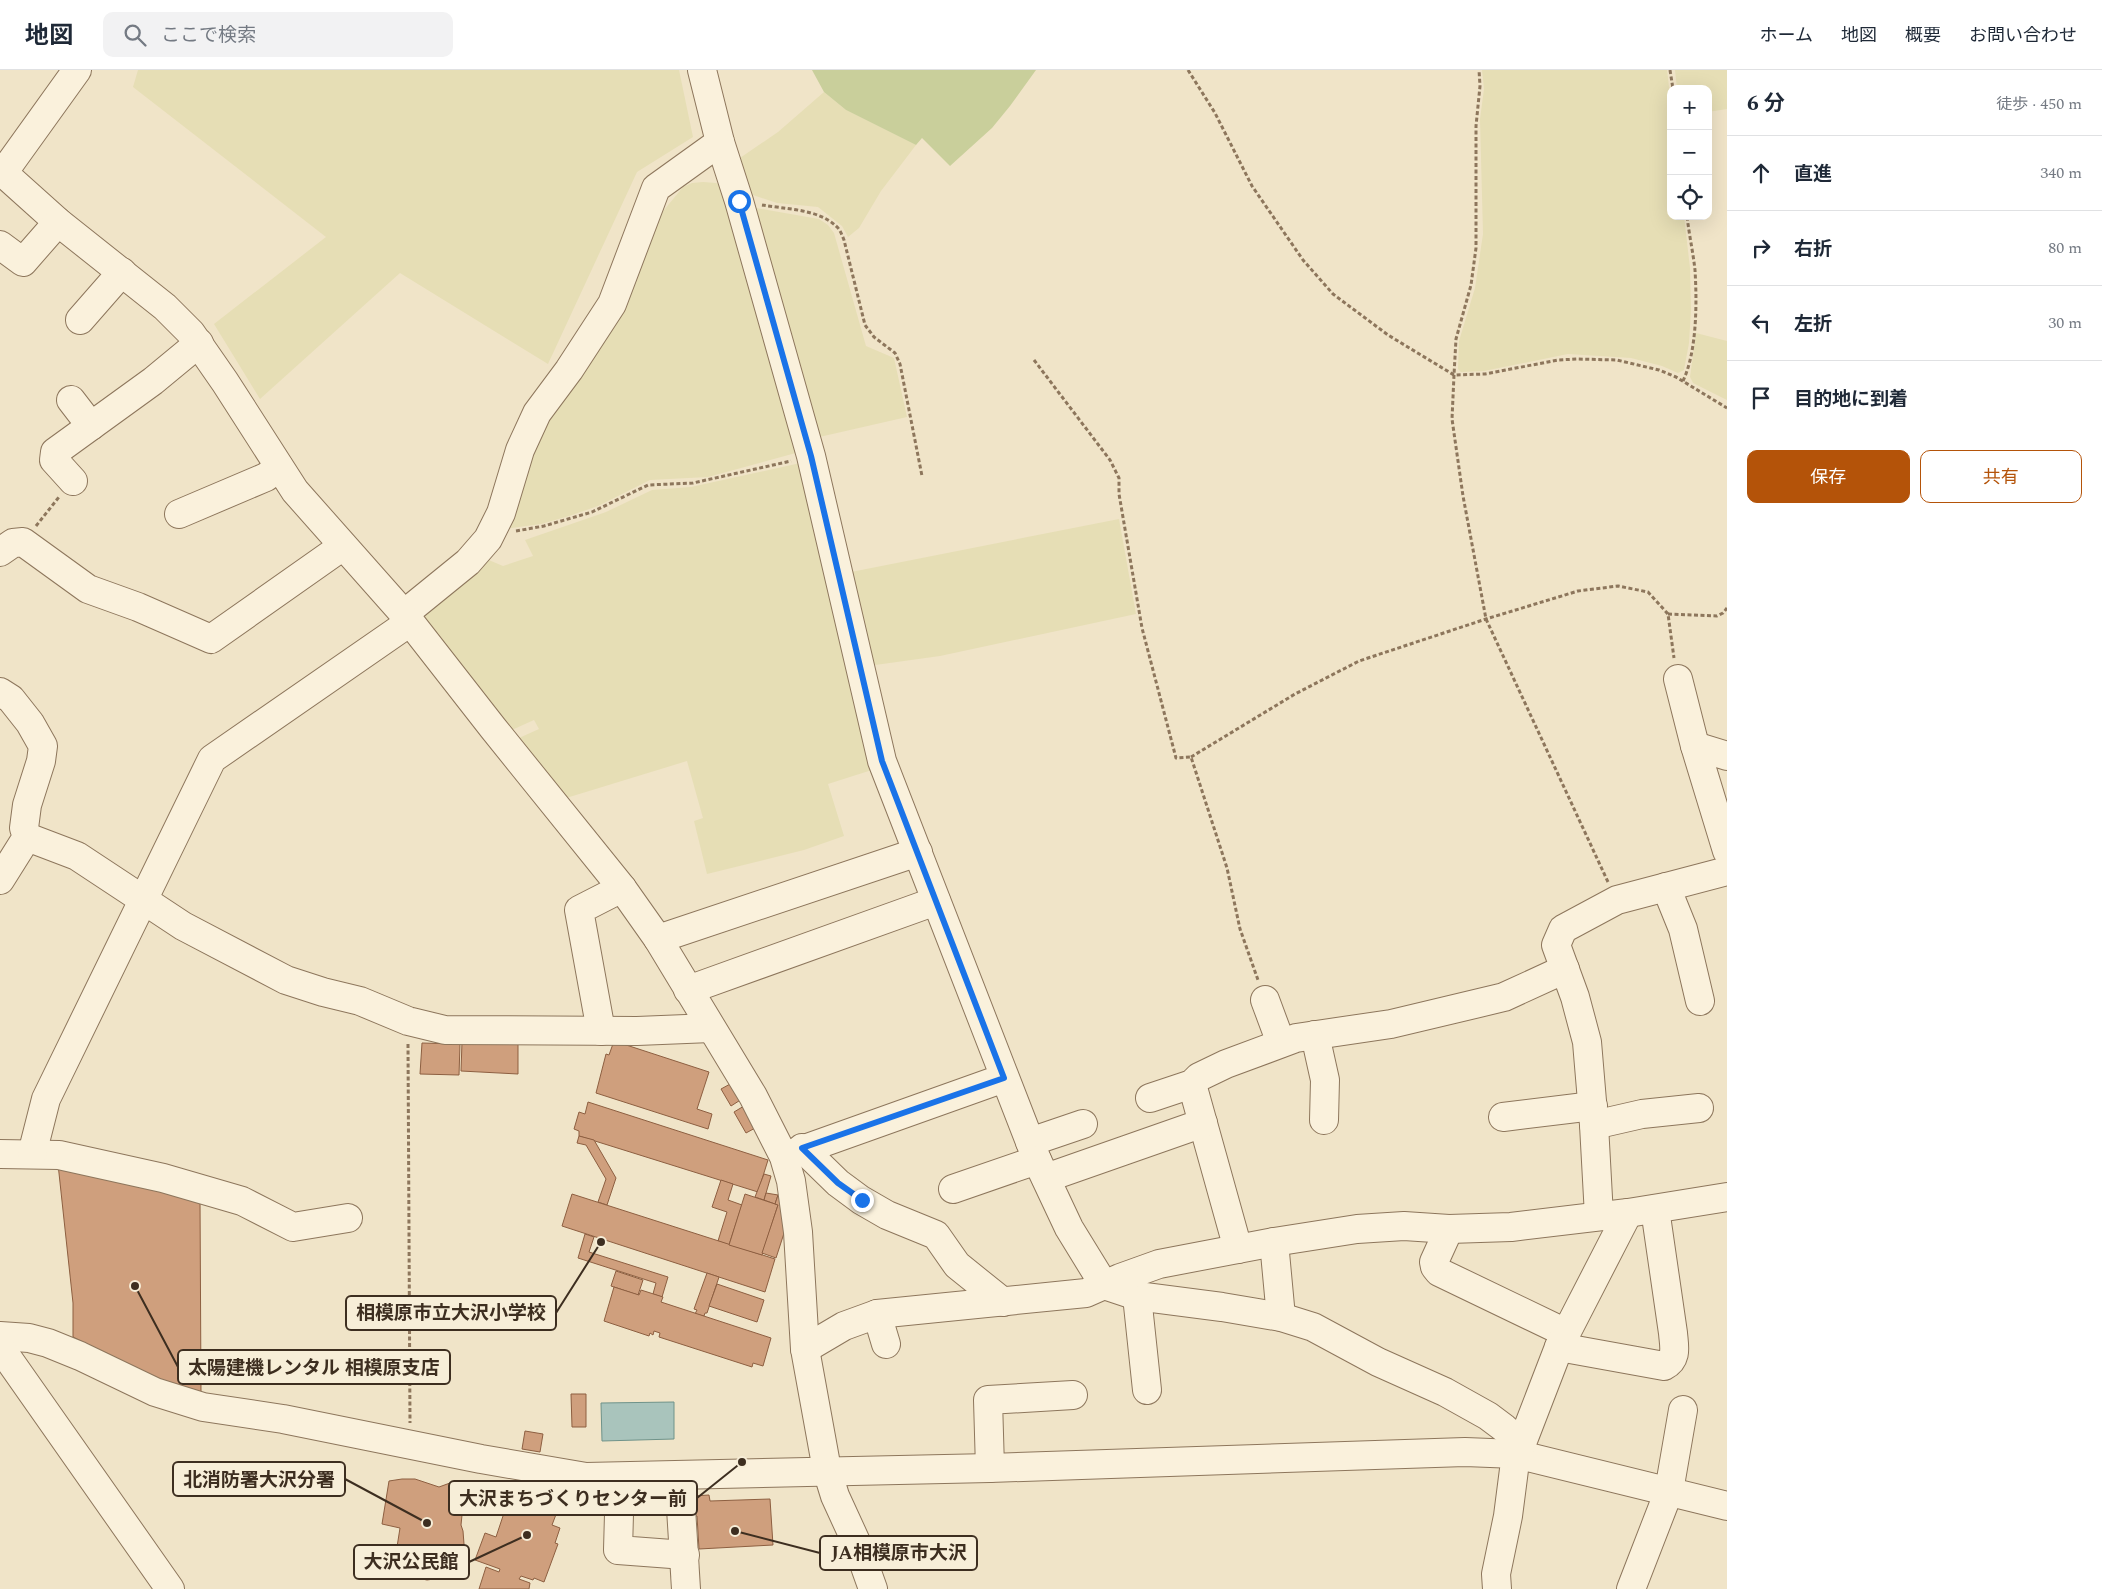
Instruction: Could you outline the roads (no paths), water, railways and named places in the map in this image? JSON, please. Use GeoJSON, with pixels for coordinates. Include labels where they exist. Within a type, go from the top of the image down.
{"type":"FeatureCollection","features":[{"type":"Feature","properties":{"kind":"street"},"geometry":{"type":"LineString","coordinates":[[77,70],[2,171],[58,222],[165,307],[199,343],[295,491],[407,618],[622,888],[658,938],[753,1096],[793,1153],[887,1215],[936,1235],[957,1265],[1003,1302]]}},
{"type":"Feature","properties":{"kind":"street"},"geometry":{"type":"LineString","coordinates":[[702,70],[720,142],[739,201],[811,456],[882,761],[1004,1078],[1038,1160],[1070,1228],[1104,1285],[1137,1296],[1281,1317],[1313,1327],[1378,1362],[1445,1392],[1488,1416],[1512,1435],[1516,1443],[1516,1454],[1508,1516],[1496,1574],[1497,1589]]}},
{"type":"Feature","properties":{"kind":"street"},"geometry":{"type":"LineString","coordinates":[[32,1154],[46,1099],[212,759],[407,618],[468,562],[490,534],[501,513],[520,450],[537,413],[569,370],[612,304],[656,188],[720,142]]}},
{"type":"Feature","properties":{"kind":"street"},"geometry":{"type":"LineString","coordinates":[[0,245],[24,262],[58,222]]}},
{"type":"Feature","properties":{"kind":"street"},"geometry":{"type":"LineString","coordinates":[[80,320],[122,272]]}},
{"type":"Feature","properties":{"kind":"street"},"geometry":{"type":"LineString","coordinates":[[73,480],[54,460],[55,452],[153,381],[199,343]]}},
{"type":"Feature","properties":{"kind":"street"},"geometry":{"type":"LineString","coordinates":[[71,400],[91,426]]}},
{"type":"Feature","properties":{"kind":"street"},"geometry":{"type":"LineString","coordinates":[[179,514],[266,477],[279,467]]}},
{"type":"Feature","properties":{"kind":"street"},"geometry":{"type":"LineString","coordinates":[[12,547],[88,589],[138,606],[210,639],[343,546]]}},
{"type":"Feature","properties":{"kind":"street"},"geometry":{"type":"LineString","coordinates":[[1678,679],[1694,746],[1727,851]]}},
{"type":"Feature","properties":{"kind":"street"},"geometry":{"type":"LineString","coordinates":[[0,692],[10,699],[25,717],[43,746],[41,761],[27,805],[24,828],[27,837]]}},
{"type":"Feature","properties":{"kind":"street"},"geometry":{"type":"LineString","coordinates":[[1694,746],[1727,756]]}},
{"type":"Feature","properties":{"kind":"street"},"geometry":{"type":"LineString","coordinates":[[27,837],[77,856],[183,926],[286,980],[360,1001],[408,1021],[445,1030],[601,1031],[711,1028]]}},
{"type":"Feature","properties":{"kind":"street"},"geometry":{"type":"LineString","coordinates":[[0,880],[27,837]]}},
{"type":"Feature","properties":{"kind":"street"},"geometry":{"type":"LineString","coordinates":[[658,938],[918,852]]}},
{"type":"Feature","properties":{"kind":"street"},"geometry":{"type":"LineString","coordinates":[[1599,1216],[1594,1116],[1587,1042],[1576,997],[1556,945],[1563,929],[1617,900],[1727,871]]}},
{"type":"Feature","properties":{"kind":"street"},"geometry":{"type":"LineString","coordinates":[[1666,887],[1683,929],[1686,973],[1700,1001]]}},
{"type":"Feature","properties":{"kind":"street"},"geometry":{"type":"LineString","coordinates":[[601,1031],[579,910],[622,888]]}},
{"type":"Feature","properties":{"kind":"street"},"geometry":{"type":"LineString","coordinates":[[688,990],[936,902]]}},
{"type":"Feature","properties":{"kind":"street"},"geometry":{"type":"LineString","coordinates":[[1150,1098],[1192,1084],[1199,1077],[1226,1064],[1281,1043],[1315,1035],[1391,1024],[1504,997],[1565,969]]}},
{"type":"Feature","properties":{"kind":"street"},"geometry":{"type":"LineString","coordinates":[[1265,1000],[1281,1043]]}},
{"type":"Feature","properties":{"kind":"street"},"geometry":{"type":"LineString","coordinates":[[1315,1035],[1325,1080],[1324,1120]]}},
{"type":"Feature","properties":{"kind":"street"},"geometry":{"type":"LineString","coordinates":[[793,1153],[1004,1078]]}},
{"type":"Feature","properties":{"kind":"street"},"geometry":{"type":"LineString","coordinates":[[1192,1084],[1238,1249]]}},
{"type":"Feature","properties":{"kind":"street"},"geometry":{"type":"LineString","coordinates":[[1504,1117],[1533,1105],[1594,1116],[1642,1114],[1698,1108]]}},
{"type":"Feature","properties":{"kind":"street"},"geometry":{"type":"LineString","coordinates":[[953,1189],[984,1186],[1038,1160],[1203,1123]]}},
{"type":"Feature","properties":{"kind":"street"},"geometry":{"type":"LineString","coordinates":[[1038,1160],[1082,1124]]}},
{"type":"Feature","properties":{"kind":"street"},"geometry":{"type":"LineString","coordinates":[[793,1153],[791,1181],[798,1232],[806,1348],[827,1470],[834,1496],[857,1544],[873,1589]]}},
{"type":"Feature","properties":{"kind":"street"},"geometry":{"type":"LineString","coordinates":[[0,1154],[59,1155],[163,1178],[242,1201],[292,1227],[348,1218]]}},
{"type":"Feature","properties":{"kind":"street"},"geometry":{"type":"LineString","coordinates":[[806,1348],[844,1326],[878,1314],[1086,1293],[1159,1264],[1274,1242],[1357,1229],[1404,1226],[1449,1229],[1511,1227],[1628,1213],[1727,1197]]}},
{"type":"Feature","properties":{"kind":"street"},"geometry":{"type":"LineString","coordinates":[[1449,1229],[1434,1262],[1434,1267],[1439,1272],[1562,1340],[1664,1366],[1673,1360],[1675,1354],[1655,1209]]}},
{"type":"Feature","properties":{"kind":"street"},"geometry":{"type":"LineString","coordinates":[[1516,1454],[1562,1340],[1628,1213]]}},
{"type":"Feature","properties":{"kind":"street"},"geometry":{"type":"LineString","coordinates":[[1274,1242],[1281,1317]]}},
{"type":"Feature","properties":{"kind":"street"},"geometry":{"type":"LineString","coordinates":[[1137,1296],[1147,1390]]}},
{"type":"Feature","properties":{"kind":"street"},"geometry":{"type":"LineString","coordinates":[[878,1314],[886,1344]]}},
{"type":"Feature","properties":{"kind":"street"},"geometry":{"type":"LineString","coordinates":[[0,1336],[29,1338],[48,1343],[178,1401],[203,1407],[283,1419],[481,1459],[586,1477],[620,1478],[827,1470],[990,1468],[1465,1452],[1516,1454],[1727,1506]]}},
{"type":"Feature","properties":{"kind":"street"},"geometry":{"type":"LineString","coordinates":[[0,1347],[170,1589]]}},
{"type":"Feature","properties":{"kind":"street"},"geometry":{"type":"LineString","coordinates":[[990,1468],[988,1400],[1014,1390],[1073,1395]]}},
{"type":"Feature","properties":{"kind":"street"},"geometry":{"type":"LineString","coordinates":[[1631,1589],[1669,1491],[1683,1410]]}},
{"type":"Feature","properties":{"kind":"street"},"geometry":{"type":"LineString","coordinates":[[679,1476],[686,1589]]}},
{"type":"Feature","properties":{"kind":"street"},"geometry":{"type":"LineString","coordinates":[[620,1478],[618,1550],[684,1554]]}},
{"type":"Feature","properties":{"kind":"water"},"geometry":{"type":"Polygon","coordinates":[[[674,1402],[674,1439],[602,1441],[601,1403],[674,1402]]]}},
{"type":"Feature","properties":{"kind":"place","name":"相模原市立大沢小学校"},"geometry":{"type":"Point","coordinates":[601,1242]}},
{"type":"Feature","properties":{"kind":"place","name":"太陽建機レンタル 相模原支店"},"geometry":{"type":"Point","coordinates":[135,1286]}},
{"type":"Feature","properties":{"kind":"place","name":"大沢まちづくりセンター前"},"geometry":{"type":"Point","coordinates":[742,1462]}},
{"type":"Feature","properties":{"kind":"place","name":"北消防署大沢分署"},"geometry":{"type":"Point","coordinates":[427,1523]}},
{"type":"Feature","properties":{"kind":"place","name":"JA相模原市大沢"},"geometry":{"type":"Point","coordinates":[735,1531]}},
{"type":"Feature","properties":{"kind":"place","name":"大沢公民館"},"geometry":{"type":"Point","coordinates":[527,1535]}}]}
